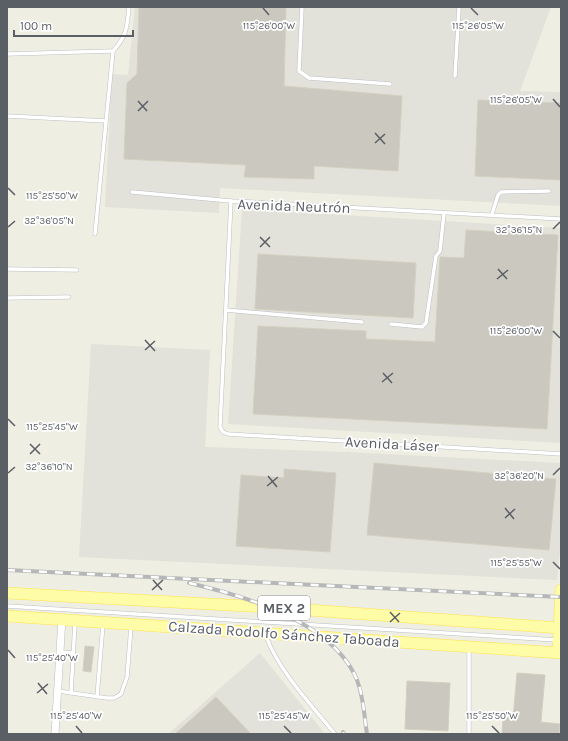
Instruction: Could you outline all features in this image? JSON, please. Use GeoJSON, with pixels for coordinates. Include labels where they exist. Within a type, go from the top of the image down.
{"type":"FeatureCollection","features":[{"type":"Feature","properties":{"kind":"main road","name":"MEX 2"},"geometry":{"type":"LineString","coordinates":[[559,653],[561,590]]}},
{"type":"Feature","properties":{"kind":"main road","name":"Calzada Rodolfo Sánchez Taboada"},"geometry":{"type":"LineString","coordinates":[[7,593],[258,607],[560,628]]}},
{"type":"Feature","properties":{"kind":"main road","name":"Calzada Rodolfo Sánchez Taboada"},"geometry":{"type":"LineString","coordinates":[[7,616],[62,618],[559,653]]}},
{"type":"Feature","properties":{"kind":"street"},"geometry":{"type":"LineString","coordinates":[[55,734],[62,618]]}},
{"type":"Feature","properties":{"kind":"lane"},"geometry":{"type":"LineString","coordinates":[[95,234],[113,52],[124,38],[128,25],[129,7]]}},
{"type":"Feature","properties":{"kind":"lane"},"geometry":{"type":"LineString","coordinates":[[302,7],[299,70],[303,74],[309,78],[390,84]]}},
{"type":"Feature","properties":{"kind":"lane"},"geometry":{"type":"LineString","coordinates":[[456,76],[459,7]]}},
{"type":"Feature","properties":{"kind":"lane"},"geometry":{"type":"LineString","coordinates":[[7,54],[113,52]]}},
{"type":"Feature","properties":{"kind":"lane"},"geometry":{"type":"LineString","coordinates":[[7,116],[106,121]]}},
{"type":"Feature","properties":{"kind":"lane"},"geometry":{"type":"LineString","coordinates":[[492,214],[498,196],[501,192],[549,191]]}},
{"type":"Feature","properties":{"kind":"lane"},"geometry":{"type":"LineString","coordinates":[[132,192],[231,201]]}},
{"type":"Feature","properties":{"kind":"lane","name":"Avenida Neutrón"},"geometry":{"type":"LineString","coordinates":[[223,432],[220,427],[231,201],[444,213],[492,214],[561,219]]}},
{"type":"Feature","properties":{"kind":"lane"},"geometry":{"type":"LineString","coordinates":[[392,324],[422,327],[426,323],[436,256],[440,252],[444,213]]}},
{"type":"Feature","properties":{"kind":"lane"},"geometry":{"type":"LineString","coordinates":[[7,269],[77,270]]}},
{"type":"Feature","properties":{"kind":"lane"},"geometry":{"type":"LineString","coordinates":[[7,298],[69,297]]}},
{"type":"Feature","properties":{"kind":"lane"},"geometry":{"type":"LineString","coordinates":[[226,310],[362,322]]}},
{"type":"Feature","properties":{"kind":"lane","name":"Avenida Láser"},"geometry":{"type":"LineString","coordinates":[[223,432],[228,434],[561,454]]}},
{"type":"Feature","properties":{"kind":"lane"},"geometry":{"type":"LineString","coordinates":[[7,606],[560,640]]}},
{"type":"Feature","properties":{"kind":"lane"},"geometry":{"type":"LineString","coordinates":[[71,693],[75,620]]}},
{"type":"Feature","properties":{"kind":"lane"},"geometry":{"type":"LineString","coordinates":[[97,697],[103,622]]}},
{"type":"Feature","properties":{"kind":"lane"},"geometry":{"type":"LineString","coordinates":[[57,691],[114,698],[124,690],[127,678],[132,624]]}},
{"type":"Feature","properties":{"kind":"lane"},"geometry":{"type":"LineString","coordinates":[[265,633],[273,654],[335,734]]}},
{"type":"Feature","properties":{"kind":"lane"},"geometry":{"type":"LineString","coordinates":[[469,647],[469,734]]}},
{"type":"Feature","properties":{"kind":"lane"},"geometry":{"type":"LineString","coordinates":[[60,652],[73,653]]}},
{"type":"Feature","properties":{"kind":"shaded area"},"geometry":{"type":"Polygon","coordinates":[[[135,7],[551,7],[520,91],[561,92],[561,206],[220,188],[219,213],[105,207],[112,74],[128,75],[135,7]]]}},
{"type":"Feature","properties":{"kind":"shaded area"},"geometry":{"type":"Polygon","coordinates":[[[242,209],[561,228],[561,443],[228,424],[242,209]]]}},
{"type":"Feature","properties":{"kind":"shaded area"},"geometry":{"type":"Polygon","coordinates":[[[91,344],[210,350],[205,447],[347,452],[561,463],[561,541],[557,580],[79,557],[91,344]]]}},
{"type":"Feature","properties":{"kind":"shaded area"},"geometry":{"type":"Polygon","coordinates":[[[260,653],[325,734],[168,734],[260,653]]]}},
{"type":"Feature","properties":{"kind":"building"},"geometry":{"type":"Polygon","coordinates":[[[139,7],[286,7],[284,86],[402,96],[398,171],[314,166],[314,179],[244,177],[246,165],[124,159],[127,83],[137,74],[139,7]]]}},
{"type":"Feature","properties":{"kind":"building"},"geometry":{"type":"Polygon","coordinates":[[[478,100],[561,103],[561,180],[475,176],[478,100]]]}},
{"type":"Feature","properties":{"kind":"building"},"geometry":{"type":"Polygon","coordinates":[[[466,230],[558,235],[547,429],[253,414],[258,326],[366,331],[366,339],[435,342],[440,257],[464,258],[466,230]]]}},
{"type":"Feature","properties":{"kind":"building"},"geometry":{"type":"Polygon","coordinates":[[[258,254],[416,263],[413,318],[255,309],[258,254]]]}},
{"type":"Feature","properties":{"kind":"building"},"geometry":{"type":"Polygon","coordinates":[[[374,463],[556,479],[549,550],[367,535],[374,463]]]}},
{"type":"Feature","properties":{"kind":"building"},"geometry":{"type":"Polygon","coordinates":[[[284,469],[336,473],[330,552],[236,546],[241,475],[284,478],[284,469]]]}},
{"type":"Feature","properties":{"kind":"building"},"geometry":{"type":"Polygon","coordinates":[[[85,646],[94,647],[91,672],[83,671],[85,646]]]}},
{"type":"Feature","properties":{"kind":"building"},"geometry":{"type":"Polygon","coordinates":[[[517,673],[545,675],[541,722],[560,724],[559,734],[502,734],[503,717],[513,718],[517,673]]]}},
{"type":"Feature","properties":{"kind":"building"},"geometry":{"type":"Polygon","coordinates":[[[407,681],[450,683],[448,731],[405,729],[407,681]]]}},
{"type":"Feature","properties":{"kind":"building"},"geometry":{"type":"Polygon","coordinates":[[[216,697],[251,734],[175,734],[216,697]]]}},
{"type":"Feature","properties":{"kind":"railway"},"geometry":{"type":"LineString","coordinates":[[7,570],[561,597]]}},
{"type":"Feature","properties":{"kind":"railway"},"geometry":{"type":"LineString","coordinates":[[189,583],[236,595],[261,604],[308,627],[329,642],[345,660],[357,680],[362,700],[367,734]]}}]}
